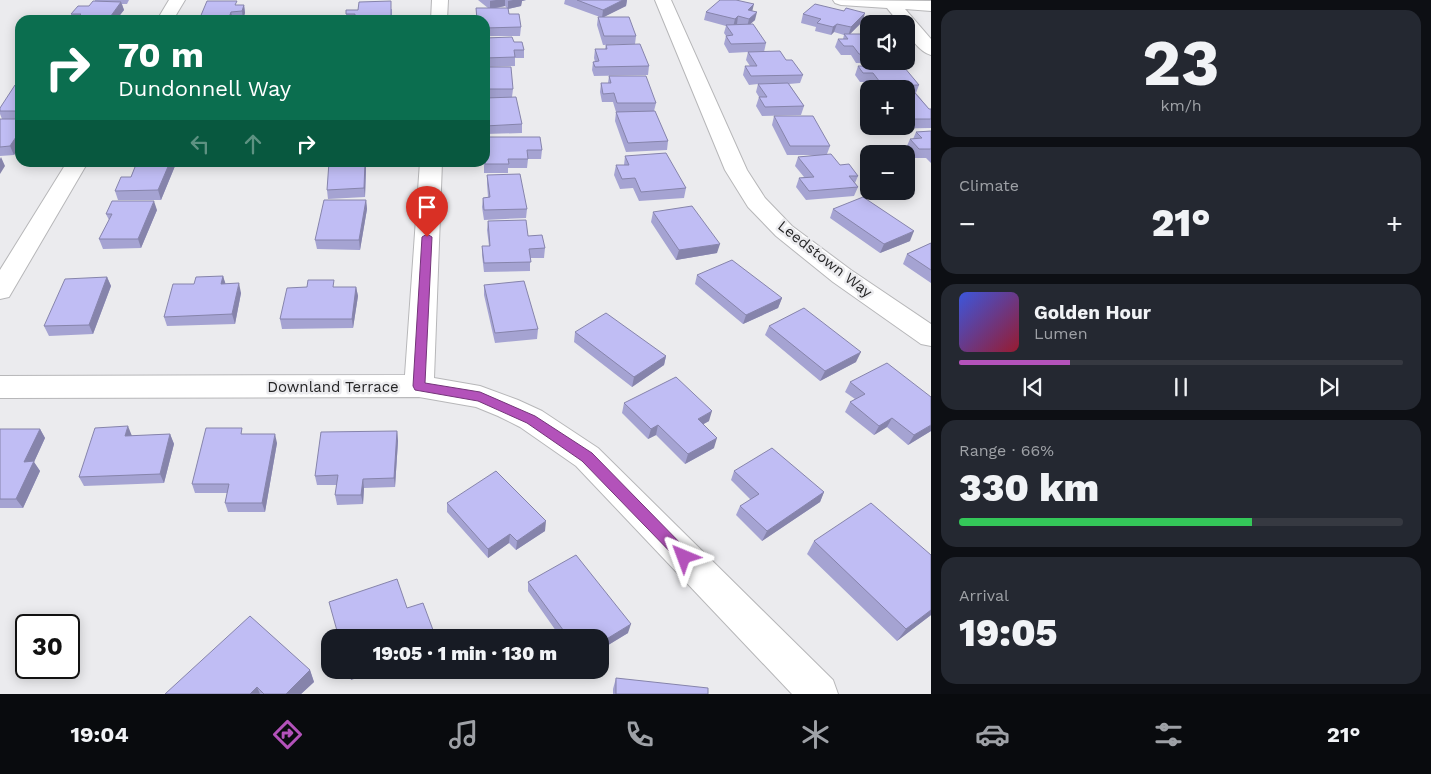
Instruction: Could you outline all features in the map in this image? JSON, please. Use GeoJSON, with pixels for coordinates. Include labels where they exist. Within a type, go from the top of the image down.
{"type":"FeatureCollection","features":[{"type":"Feature","properties":{"kind":"street"},"geometry":{"type":"LineString","coordinates":[[168,15],[177,0]]}},
{"type":"Feature","properties":{"kind":"street"},"geometry":{"type":"LineString","coordinates":[[439,15],[440,0]]}},
{"type":"Feature","properties":{"kind":"street","name":"Leedstown Way"},"geometry":{"type":"LineString","coordinates":[[663,0],[736,170],[756,202],[784,231],[842,276],[931,337]]}},
{"type":"Feature","properties":{"kind":"street"},"geometry":{"type":"LineString","coordinates":[[841,0],[931,6]]}},
{"type":"Feature","properties":{"kind":"street"},"geometry":{"type":"LineString","coordinates":[[892,4],[931,50]]}},
{"type":"Feature","properties":{"kind":"street"},"geometry":{"type":"LineString","coordinates":[[0,291],[75,167]]}},
{"type":"Feature","properties":{"kind":"street"},"geometry":{"type":"LineString","coordinates":[[419,386],[431,167]]}},
{"type":"Feature","properties":{"kind":"street","name":"Downland Terrace"},"geometry":{"type":"LineString","coordinates":[[0,387],[419,386],[480,397],[531,419],[587,457],[819,694]]}},
{"type":"Feature","properties":{"kind":"building"},"geometry":{"type":"Polygon","coordinates":[[[577,0],[623,0],[603,10],[577,0]]]}},
{"type":"Feature","properties":{"kind":"building"},"geometry":{"type":"Polygon","coordinates":[[[720,0],[736,0],[754,4],[748,10],[757,12],[749,19],[738,16],[735,19],[706,12],[720,0]]]}},
{"type":"Feature","properties":{"kind":"building"},"geometry":{"type":"Polygon","coordinates":[[[93,1],[121,2],[112,15],[71,14],[78,6],[89,6],[93,1]]]}},
{"type":"Feature","properties":{"kind":"building"},"geometry":{"type":"Polygon","coordinates":[[[207,1],[237,1],[235,5],[244,5],[242,11],[231,12],[230,15],[201,15],[207,1]]]}},
{"type":"Feature","properties":{"kind":"building"},"geometry":{"type":"Polygon","coordinates":[[[391,1],[391,15],[346,14],[346,10],[358,10],[359,2],[391,1]]]}},
{"type":"Feature","properties":{"kind":"building"},"geometry":{"type":"Polygon","coordinates":[[[815,4],[844,11],[846,8],[865,13],[860,15],[860,18],[851,27],[837,24],[833,27],[817,23],[821,19],[803,14],[815,4]]]}},
{"type":"Feature","properties":{"kind":"building"},"geometry":{"type":"Polygon","coordinates":[[[476,8],[508,8],[509,14],[519,14],[521,27],[490,28],[490,15],[477,15],[476,8]]]}},
{"type":"Feature","properties":{"kind":"building"},"geometry":{"type":"Polygon","coordinates":[[[598,17],[629,17],[636,36],[604,36],[598,17]]]}},
{"type":"Feature","properties":{"kind":"building"},"geometry":{"type":"Polygon","coordinates":[[[753,24],[766,43],[731,44],[726,36],[733,35],[726,25],[753,24]]]}},
{"type":"Feature","properties":{"kind":"building"},"geometry":{"type":"Polygon","coordinates":[[[844,34],[860,34],[860,54],[853,46],[844,46],[838,39],[848,39],[844,34]]]}},
{"type":"Feature","properties":{"kind":"building"},"geometry":{"type":"Polygon","coordinates":[[[512,37],[514,42],[522,42],[524,50],[514,50],[515,57],[490,58],[490,38],[512,37]]]}},
{"type":"Feature","properties":{"kind":"building"},"geometry":{"type":"Polygon","coordinates":[[[640,44],[649,66],[595,67],[593,62],[599,61],[595,49],[607,49],[606,45],[640,44]]]}},
{"type":"Feature","properties":{"kind":"building"},"geometry":{"type":"Polygon","coordinates":[[[780,51],[786,60],[792,60],[803,75],[751,76],[745,66],[757,66],[748,52],[780,51]]]}},
{"type":"Feature","properties":{"kind":"building"},"geometry":{"type":"Polygon","coordinates":[[[490,67],[511,67],[513,89],[490,89],[490,67]]]}},
{"type":"Feature","properties":{"kind":"building"},"geometry":{"type":"Polygon","coordinates":[[[861,70],[906,70],[915,80],[878,80],[873,73],[863,73],[861,70]]]}},
{"type":"Feature","properties":{"kind":"building"},"geometry":{"type":"Polygon","coordinates":[[[609,76],[646,76],[656,103],[617,103],[614,93],[603,94],[601,83],[611,83],[609,76]]]}},
{"type":"Feature","properties":{"kind":"building"},"geometry":{"type":"Polygon","coordinates":[[[788,83],[804,106],[765,107],[759,97],[767,97],[758,84],[788,83]]]}},
{"type":"Feature","properties":{"kind":"building"},"geometry":{"type":"Polygon","coordinates":[[[15,85],[15,111],[0,111],[15,85]]]}},
{"type":"Feature","properties":{"kind":"building"},"geometry":{"type":"Polygon","coordinates":[[[915,93],[931,109],[931,119],[915,119],[915,93]]]}},
{"type":"Feature","properties":{"kind":"building"},"geometry":{"type":"Polygon","coordinates":[[[516,97],[522,124],[490,126],[490,98],[516,97]]]}},
{"type":"Feature","properties":{"kind":"building"},"geometry":{"type":"Polygon","coordinates":[[[655,111],[668,141],[628,143],[616,112],[655,111]]]}},
{"type":"Feature","properties":{"kind":"building"},"geometry":{"type":"Polygon","coordinates":[[[774,116],[813,116],[830,146],[790,146],[774,116]]]}},
{"type":"Feature","properties":{"kind":"building"},"geometry":{"type":"Polygon","coordinates":[[[0,119],[15,119],[15,138],[10,146],[0,147],[0,119]]]}},
{"type":"Feature","properties":{"kind":"building"},"geometry":{"type":"Polygon","coordinates":[[[931,131],[931,149],[919,149],[910,139],[922,138],[916,132],[931,131]]]}},
{"type":"Feature","properties":{"kind":"building"},"geometry":{"type":"Polygon","coordinates":[[[490,137],[540,137],[542,150],[527,150],[528,159],[508,159],[509,164],[490,164],[490,137]]]}},
{"type":"Feature","properties":{"kind":"building"},"geometry":{"type":"Polygon","coordinates":[[[666,153],[686,188],[641,192],[635,178],[622,179],[616,165],[629,165],[625,156],[666,153]]]}},
{"type":"Feature","properties":{"kind":"building"},"geometry":{"type":"Polygon","coordinates":[[[831,154],[840,165],[849,164],[858,176],[849,176],[858,187],[809,191],[799,178],[814,177],[798,157],[831,154]]]}},
{"type":"Feature","properties":{"kind":"building"},"geometry":{"type":"Polygon","coordinates":[[[135,167],[168,167],[158,190],[115,191],[121,177],[131,177],[135,167]]]}},
{"type":"Feature","properties":{"kind":"building"},"geometry":{"type":"Polygon","coordinates":[[[329,167],[365,167],[364,188],[327,190],[329,167]]]}},
{"type":"Feature","properties":{"kind":"building"},"geometry":{"type":"Polygon","coordinates":[[[520,174],[527,209],[484,210],[483,198],[490,197],[487,175],[520,174]]]}},
{"type":"Feature","properties":{"kind":"building"},"geometry":{"type":"Polygon","coordinates":[[[860,198],[860,200],[868,200],[914,231],[884,244],[833,209],[860,198]]]}},
{"type":"Feature","properties":{"kind":"building"},"geometry":{"type":"Polygon","coordinates":[[[324,200],[366,200],[359,240],[315,240],[324,200]]]}},
{"type":"Feature","properties":{"kind":"building"},"geometry":{"type":"Polygon","coordinates":[[[112,201],[154,201],[138,239],[99,239],[112,214],[106,214],[112,201]]]}},
{"type":"Feature","properties":{"kind":"building"},"geometry":{"type":"Polygon","coordinates":[[[692,206],[720,244],[679,250],[653,212],[692,206]]]}},
{"type":"Feature","properties":{"kind":"building"},"geometry":{"type":"Polygon","coordinates":[[[526,220],[528,236],[542,235],[545,248],[529,249],[531,262],[484,263],[482,246],[490,246],[488,221],[526,220]]]}},
{"type":"Feature","properties":{"kind":"building"},"geometry":{"type":"Polygon","coordinates":[[[931,243],[931,270],[907,254],[931,243]]]}},
{"type":"Feature","properties":{"kind":"building"},"geometry":{"type":"Polygon","coordinates":[[[732,260],[782,298],[746,315],[697,275],[732,260]]]}},
{"type":"Feature","properties":{"kind":"building"},"geometry":{"type":"Polygon","coordinates":[[[223,276],[221,284],[239,283],[232,314],[164,317],[173,284],[194,284],[196,277],[223,276]]]}},
{"type":"Feature","properties":{"kind":"building"},"geometry":{"type":"Polygon","coordinates":[[[107,277],[89,325],[44,326],[65,279],[107,277]]]}},
{"type":"Feature","properties":{"kind":"building"},"geometry":{"type":"Polygon","coordinates":[[[308,280],[334,280],[333,287],[356,287],[352,319],[280,319],[287,288],[307,287],[308,280]]]}},
{"type":"Feature","properties":{"kind":"building"},"geometry":{"type":"Polygon","coordinates":[[[524,281],[538,329],[495,333],[484,285],[524,281]]]}},
{"type":"Feature","properties":{"kind":"building"},"geometry":{"type":"Polygon","coordinates":[[[804,308],[861,352],[825,371],[769,326],[804,308]]]}},
{"type":"Feature","properties":{"kind":"building"},"geometry":{"type":"Polygon","coordinates":[[[606,313],[666,356],[634,377],[575,332],[606,313]]]}},
{"type":"Feature","properties":{"kind":"building"},"geometry":{"type":"Polygon","coordinates":[[[887,363],[931,397],[931,425],[914,435],[892,418],[879,426],[850,402],[865,394],[850,382],[887,363]]]}},
{"type":"Feature","properties":{"kind":"building"},"geometry":{"type":"Polygon","coordinates":[[[676,377],[712,411],[698,419],[717,438],[688,454],[658,425],[651,429],[624,403],[676,377]]]}},
{"type":"Feature","properties":{"kind":"building"},"geometry":{"type":"Polygon","coordinates":[[[128,426],[125,436],[170,434],[160,474],[79,477],[95,428],[128,426]]]}},
{"type":"Feature","properties":{"kind":"building"},"geometry":{"type":"Polygon","coordinates":[[[206,428],[242,428],[241,434],[275,434],[262,503],[225,503],[229,484],[192,484],[206,428]]]}},
{"type":"Feature","properties":{"kind":"building"},"geometry":{"type":"Polygon","coordinates":[[[0,429],[40,429],[24,462],[34,461],[16,499],[0,499],[0,429]]]}},
{"type":"Feature","properties":{"kind":"building"},"geometry":{"type":"Polygon","coordinates":[[[397,431],[394,478],[363,479],[361,495],[335,495],[338,475],[315,476],[321,432],[397,431]]]}},
{"type":"Feature","properties":{"kind":"building"},"geometry":{"type":"Polygon","coordinates":[[[772,448],[824,492],[767,531],[740,506],[759,494],[734,471],[772,448]]]}},
{"type":"Feature","properties":{"kind":"building"},"geometry":{"type":"Polygon","coordinates":[[[496,471],[546,521],[517,541],[510,534],[488,549],[447,503],[496,471]]]}},
{"type":"Feature","properties":{"kind":"building"},"geometry":{"type":"Polygon","coordinates":[[[871,503],[931,555],[931,610],[906,629],[814,541],[871,503]]]}},
{"type":"Feature","properties":{"kind":"building"},"geometry":{"type":"Polygon","coordinates":[[[576,555],[631,624],[609,637],[609,629],[562,629],[528,582],[576,555]]]}},
{"type":"Feature","properties":{"kind":"building"},"geometry":{"type":"Polygon","coordinates":[[[397,579],[407,608],[423,603],[433,629],[336,629],[329,602],[397,579]]]}},
{"type":"Feature","properties":{"kind":"building"},"geometry":{"type":"Polygon","coordinates":[[[250,616],[310,670],[286,694],[264,694],[257,687],[250,694],[165,694],[250,616]]]}},
{"type":"Feature","properties":{"kind":"building"},"geometry":{"type":"Polygon","coordinates":[[[616,678],[708,688],[708,694],[616,694],[616,678]]]}},
{"type":"Feature","properties":{"kind":"route"},"geometry":{"type":"LineString","coordinates":[[427,237],[419,386],[480,397],[531,419],[587,457],[684,557]]}}]}
